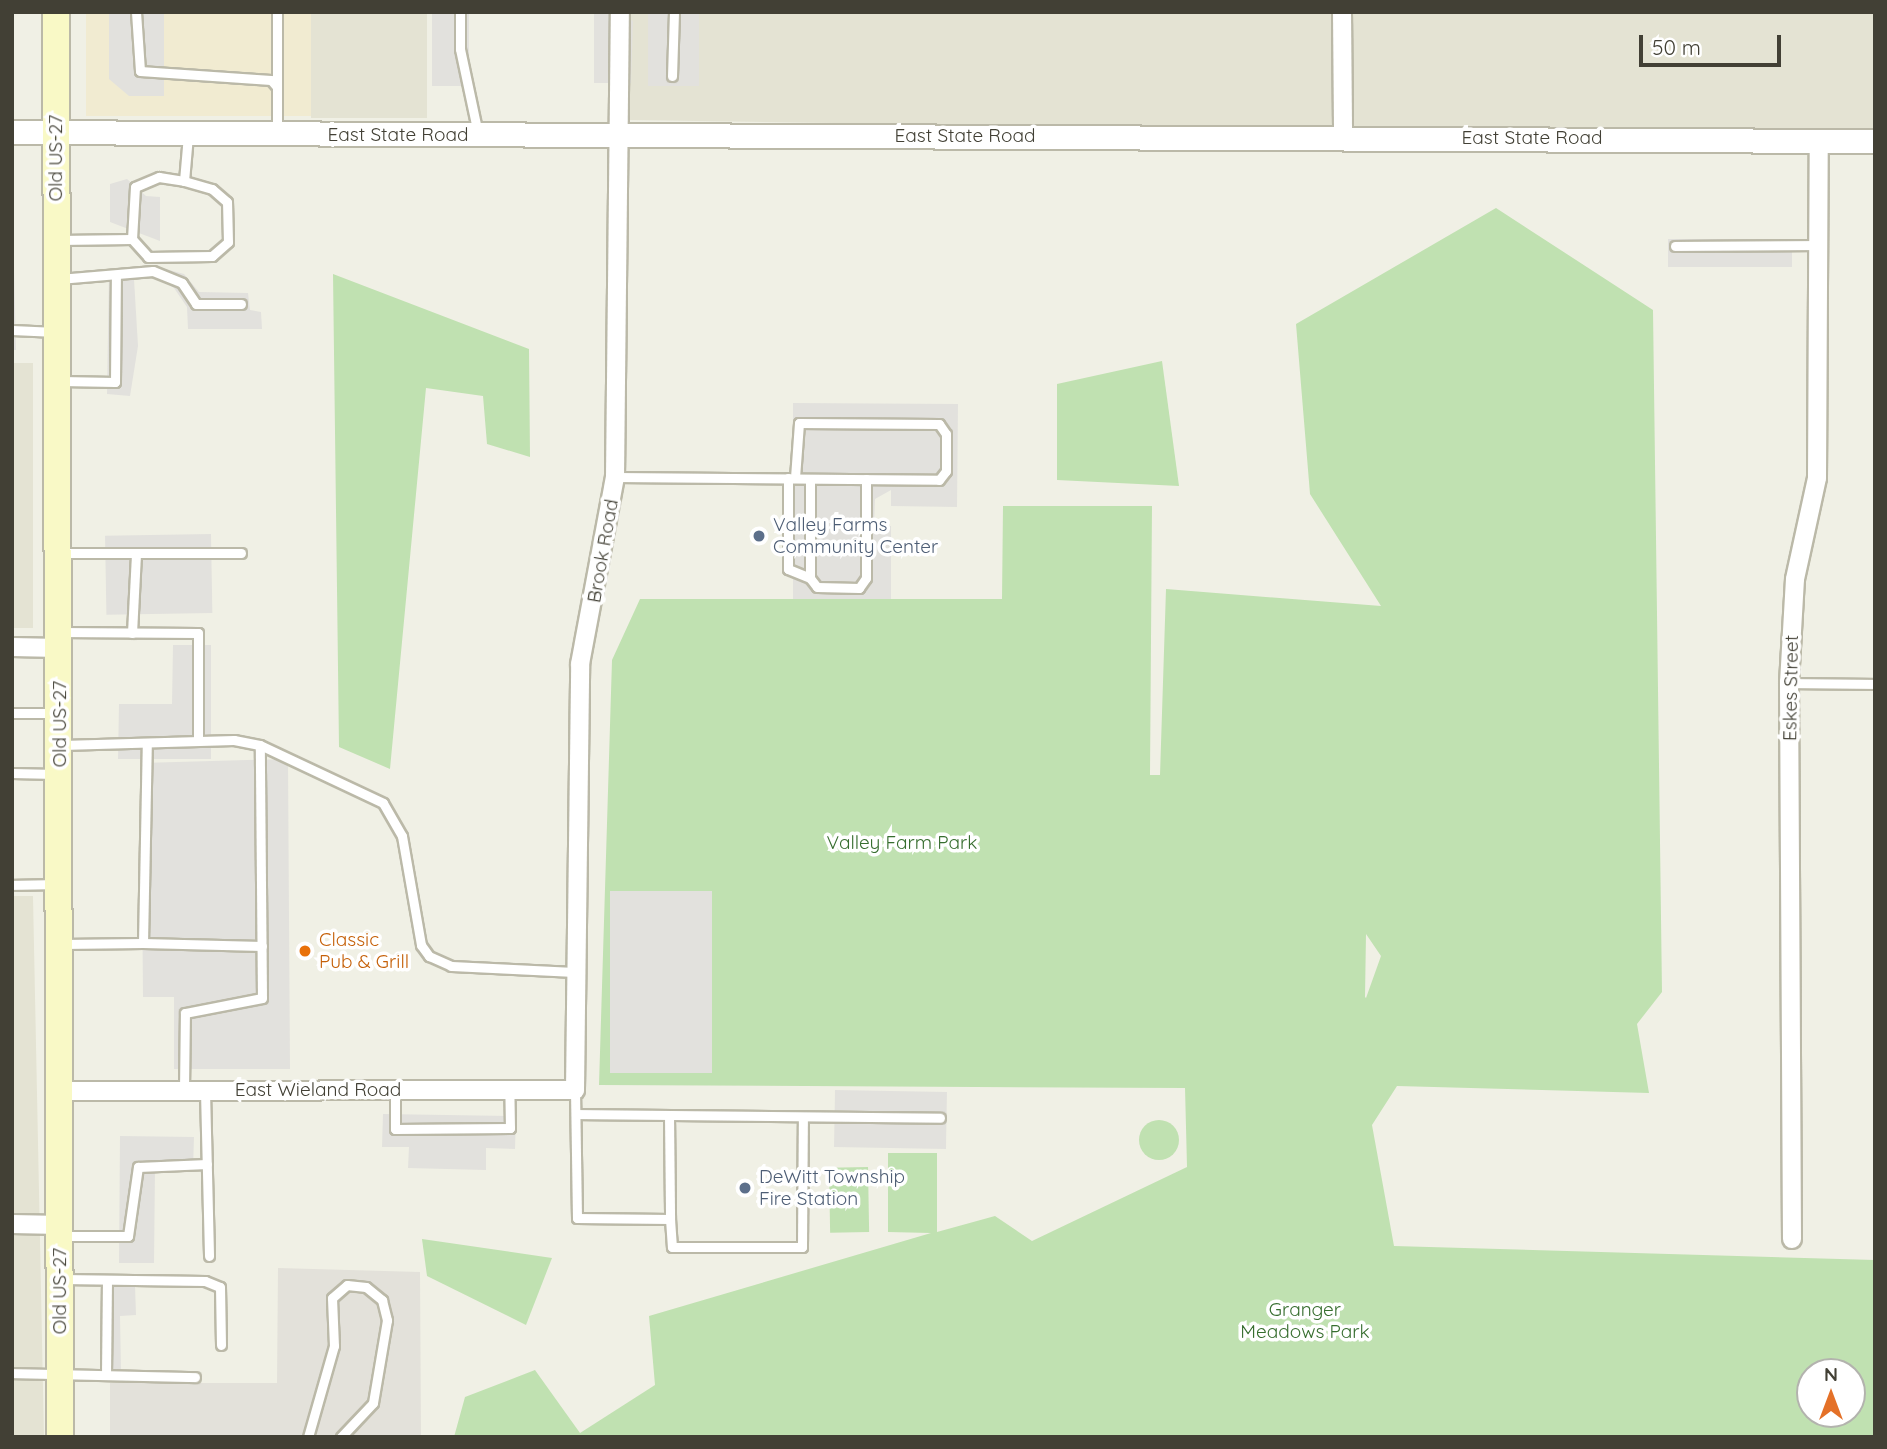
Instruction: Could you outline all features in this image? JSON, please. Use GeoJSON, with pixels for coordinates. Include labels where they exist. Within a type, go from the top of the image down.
{"type":"FeatureCollection","features":[{"type":"Feature","properties":{"kind":"main road","name":"Old US-27"},"geometry":{"type":"LineString","coordinates":[[56,12],[61,944],[60,1437]]}},
{"type":"Feature","properties":{"kind":"street","name":"Brook Road"},"geometry":{"type":"LineString","coordinates":[[575,1090],[580,664],[615,477],[620,12]]}},
{"type":"Feature","properties":{"kind":"street"},"geometry":{"type":"LineString","coordinates":[[1342,12],[1343,136]]}},
{"type":"Feature","properties":{"kind":"street","name":"East State Road"},"geometry":{"type":"LineString","coordinates":[[12,132],[478,136],[1343,136],[1875,141]]}},
{"type":"Feature","properties":{"kind":"street","name":"Eskes Street"},"geometry":{"type":"LineString","coordinates":[[1792,1239],[1789,683],[1797,567],[1817,478],[1819,140]]}},
{"type":"Feature","properties":{"kind":"street"},"geometry":{"type":"LineString","coordinates":[[12,647],[59,640]]}},
{"type":"Feature","properties":{"kind":"street","name":"East Wieland Road"},"geometry":{"type":"LineString","coordinates":[[61,1091],[575,1090]]}},
{"type":"Feature","properties":{"kind":"street"},"geometry":{"type":"LineString","coordinates":[[12,1224],[61,1231]]}},
{"type":"Feature","properties":{"kind":"lane"},"geometry":{"type":"LineString","coordinates":[[136,12],[137,57],[149,76],[271,80],[277,87]]}},
{"type":"Feature","properties":{"kind":"lane"},"geometry":{"type":"LineString","coordinates":[[277,12],[277,134]]}},
{"type":"Feature","properties":{"kind":"lane"},"geometry":{"type":"LineString","coordinates":[[460,12],[460,49],[478,136]]}},
{"type":"Feature","properties":{"kind":"lane"},"geometry":{"type":"LineString","coordinates":[[672,76],[674,12]]}},
{"type":"Feature","properties":{"kind":"lane"},"geometry":{"type":"LineString","coordinates":[[184,181],[188,135]]}},
{"type":"Feature","properties":{"kind":"lane"},"geometry":{"type":"LineString","coordinates":[[159,177],[212,189],[227,202],[228,242],[212,256],[148,257],[132,239],[135,187],[159,177]]}},
{"type":"Feature","properties":{"kind":"lane"},"geometry":{"type":"LineString","coordinates":[[57,240],[132,239]]}},
{"type":"Feature","properties":{"kind":"lane"},"geometry":{"type":"LineString","coordinates":[[1675,246],[1818,245]]}},
{"type":"Feature","properties":{"kind":"lane"},"geometry":{"type":"LineString","coordinates":[[57,279],[153,271],[182,283],[196,304],[241,304]]}},
{"type":"Feature","properties":{"kind":"lane"},"geometry":{"type":"LineString","coordinates":[[58,382],[115,382],[116,276]]}},
{"type":"Feature","properties":{"kind":"lane"},"geometry":{"type":"LineString","coordinates":[[12,330],[57,332]]}},
{"type":"Feature","properties":{"kind":"lane"},"geometry":{"type":"LineString","coordinates":[[615,477],[791,478],[810,479],[866,479],[939,480],[946,471],[946,434],[939,424],[799,423],[791,478],[788,569],[810,578],[817,587],[859,588],[866,578],[866,479]]}},
{"type":"Feature","properties":{"kind":"lane"},"geometry":{"type":"LineString","coordinates":[[810,479],[810,578]]}},
{"type":"Feature","properties":{"kind":"lane"},"geometry":{"type":"LineString","coordinates":[[59,554],[241,553]]}},
{"type":"Feature","properties":{"kind":"lane"},"geometry":{"type":"LineString","coordinates":[[132,633],[136,554]]}},
{"type":"Feature","properties":{"kind":"lane"},"geometry":{"type":"LineString","coordinates":[[59,640],[132,633],[198,633],[198,741]]}},
{"type":"Feature","properties":{"kind":"lane"},"geometry":{"type":"LineString","coordinates":[[1789,683],[1875,684]]}},
{"type":"Feature","properties":{"kind":"lane"},"geometry":{"type":"LineString","coordinates":[[12,713],[60,713]]}},
{"type":"Feature","properties":{"kind":"lane"},"geometry":{"type":"LineString","coordinates":[[60,745],[198,741],[260,745],[383,803],[402,836],[421,945],[429,956],[451,966],[575,972]]}},
{"type":"Feature","properties":{"kind":"lane"},"geometry":{"type":"LineString","coordinates":[[143,943],[146,743]]}},
{"type":"Feature","properties":{"kind":"lane"},"geometry":{"type":"LineString","coordinates":[[184,1090],[185,1013],[262,998],[260,745]]}},
{"type":"Feature","properties":{"kind":"lane"},"geometry":{"type":"LineString","coordinates":[[12,774],[60,774]]}},
{"type":"Feature","properties":{"kind":"lane"},"geometry":{"type":"LineString","coordinates":[[12,885],[60,884]]}},
{"type":"Feature","properties":{"kind":"lane"},"geometry":{"type":"LineString","coordinates":[[61,944],[262,946]]}},
{"type":"Feature","properties":{"kind":"lane"},"geometry":{"type":"LineString","coordinates":[[395,1090],[395,1129],[510,1128],[509,1089]]}},
{"type":"Feature","properties":{"kind":"lane"},"geometry":{"type":"LineString","coordinates":[[575,1090],[577,1218],[670,1219]]}},
{"type":"Feature","properties":{"kind":"lane"},"geometry":{"type":"LineString","coordinates":[[205,1091],[209,1256]]}},
{"type":"Feature","properties":{"kind":"lane"},"geometry":{"type":"LineString","coordinates":[[576,1114],[940,1118]]}},
{"type":"Feature","properties":{"kind":"lane"},"geometry":{"type":"LineString","coordinates":[[669,1115],[672,1247],[802,1247],[803,1116]]}},
{"type":"Feature","properties":{"kind":"lane"},"geometry":{"type":"LineString","coordinates":[[61,1231],[128,1236],[138,1167],[207,1164]]}},
{"type":"Feature","properties":{"kind":"lane"},"geometry":{"type":"LineString","coordinates":[[61,1279],[205,1281],[220,1287],[221,1345]]}},
{"type":"Feature","properties":{"kind":"lane"},"geometry":{"type":"LineString","coordinates":[[106,1375],[107,1280]]}},
{"type":"Feature","properties":{"kind":"lane"},"geometry":{"type":"LineString","coordinates":[[308,1437],[334,1346],[332,1298],[347,1285],[366,1287],[382,1300],[385,1332],[373,1403],[341,1437]]}},
{"type":"Feature","properties":{"kind":"lane"},"geometry":{"type":"LineString","coordinates":[[12,1373],[195,1377]]}},
{"type":"Feature","properties":{"kind":"shaded area"},"geometry":{"type":"Polygon","coordinates":[[[86,12],[311,12],[311,116],[86,116],[86,12]]]}},
{"type":"Feature","properties":{"kind":"shaded area"},"geometry":{"type":"Polygon","coordinates":[[[109,12],[164,12],[164,96],[129,96],[109,79],[109,12]]]}},
{"type":"Feature","properties":{"kind":"shaded area"},"geometry":{"type":"Polygon","coordinates":[[[311,12],[427,12],[427,118],[311,118],[311,12]]]}},
{"type":"Feature","properties":{"kind":"shaded area"},"geometry":{"type":"Polygon","coordinates":[[[432,12],[469,12],[469,86],[432,86],[432,12]]]}},
{"type":"Feature","properties":{"kind":"shaded area"},"geometry":{"type":"Polygon","coordinates":[[[594,12],[616,12],[633,21],[631,83],[594,83],[594,12]]]}},
{"type":"Feature","properties":{"kind":"shaded area"},"geometry":{"type":"Polygon","coordinates":[[[630,12],[1875,12],[1875,138],[630,120],[630,12]]]}},
{"type":"Feature","properties":{"kind":"shaded area"},"geometry":{"type":"Polygon","coordinates":[[[648,12],[699,12],[699,86],[648,86],[648,12]]]}},
{"type":"Feature","properties":{"kind":"shaded area"},"geometry":{"type":"Polygon","coordinates":[[[12,177],[16,350],[12,350],[12,177]]]}},
{"type":"Feature","properties":{"kind":"shaded area"},"geometry":{"type":"Polygon","coordinates":[[[127,179],[146,196],[160,197],[160,241],[110,222],[110,184],[127,179]]]}},
{"type":"Feature","properties":{"kind":"shaded area"},"geometry":{"type":"Polygon","coordinates":[[[1668,239],[1792,239],[1792,267],[1668,267],[1668,239]]]}},
{"type":"Feature","properties":{"kind":"shaded area"},"geometry":{"type":"Polygon","coordinates":[[[158,267],[184,274],[199,292],[248,293],[250,310],[261,312],[262,329],[188,329],[187,307],[174,288],[156,276],[134,279],[138,346],[130,396],[107,394],[109,271],[158,267]]]}},
{"type":"Feature","properties":{"kind":"shaded area"},"geometry":{"type":"Polygon","coordinates":[[[12,363],[33,363],[33,628],[12,628],[12,363]]]}},
{"type":"Feature","properties":{"kind":"shaded area"},"geometry":{"type":"Polygon","coordinates":[[[793,403],[958,404],[957,507],[891,506],[891,490],[875,499],[874,525],[891,526],[891,599],[793,599],[793,403]]]}},
{"type":"Feature","properties":{"kind":"shaded area"},"geometry":{"type":"Polygon","coordinates":[[[211,534],[212,613],[106,615],[105,536],[211,534]]]}},
{"type":"Feature","properties":{"kind":"shaded area"},"geometry":{"type":"Polygon","coordinates":[[[173,645],[211,645],[211,759],[118,759],[119,704],[172,704],[173,645]]]}},
{"type":"Feature","properties":{"kind":"shaded area"},"geometry":{"type":"Polygon","coordinates":[[[288,759],[290,1069],[174,1069],[174,997],[143,997],[141,763],[288,759]]]}},
{"type":"Feature","properties":{"kind":"shaded area"},"geometry":{"type":"Polygon","coordinates":[[[610,891],[712,891],[712,1073],[610,1073],[610,891]]]}},
{"type":"Feature","properties":{"kind":"shaded area"},"geometry":{"type":"Polygon","coordinates":[[[12,896],[33,896],[44,1437],[12,1437],[12,896]]]}},
{"type":"Feature","properties":{"kind":"shaded area"},"geometry":{"type":"Polygon","coordinates":[[[835,1090],[947,1092],[946,1149],[834,1147],[835,1090]]]}},
{"type":"Feature","properties":{"kind":"shaded area"},"geometry":{"type":"Polygon","coordinates":[[[383,1114],[516,1116],[515,1149],[486,1148],[486,1170],[408,1168],[409,1147],[382,1147],[383,1114]]]}},
{"type":"Feature","properties":{"kind":"shaded area"},"geometry":{"type":"Polygon","coordinates":[[[120,1136],[194,1137],[193,1169],[155,1169],[154,1263],[119,1263],[120,1136]]]}},
{"type":"Feature","properties":{"kind":"shaded area"},"geometry":{"type":"Polygon","coordinates":[[[278,1268],[420,1272],[421,1437],[110,1437],[110,1383],[277,1383],[278,1268]]]}},
{"type":"Feature","properties":{"kind":"shaded area"},"geometry":{"type":"Polygon","coordinates":[[[101,1285],[135,1285],[136,1315],[120,1316],[121,1371],[102,1371],[101,1285]]]}},
{"type":"Feature","properties":{"kind":"green space"},"geometry":{"type":"Polygon","coordinates":[[[1496,208],[1653,310],[1662,992],[1637,1024],[1649,1093],[1397,1086],[1372,1125],[1394,1246],[1875,1260],[1875,1437],[454,1437],[465,1397],[535,1370],[580,1433],[655,1385],[649,1316],[931,1233],[888,1232],[888,1153],[937,1153],[937,1232],[995,1216],[1032,1241],[1187,1167],[1185,1088],[599,1085],[612,660],[640,599],[1002,599],[1003,506],[1152,506],[1150,775],[1160,775],[1166,589],[1381,606],[1310,494],[1296,324],[1496,208]],[[1366,934],[1366,998],[1381,956],[1366,934]]]}},
{"type":"Feature","properties":{"kind":"green space"},"geometry":{"type":"Polygon","coordinates":[[[333,274],[529,349],[530,457],[487,444],[483,396],[426,388],[390,769],[339,747],[333,274]]]}},
{"type":"Feature","properties":{"kind":"green space"},"geometry":{"type":"Polygon","coordinates":[[[1162,361],[1179,486],[1057,480],[1057,384],[1162,361]]]}},
{"type":"Feature","properties":{"kind":"green space"},"geometry":{"type":"Polygon","coordinates":[[[12,900],[14,900],[12,1205],[12,900]]]}},
{"type":"Feature","properties":{"kind":"green space"},"geometry":{"type":"Polygon","coordinates":[[[1159,1120],[1167,1121],[1173,1126],[1178,1132],[1178,1148],[1173,1154],[1167,1159],[1159,1160],[1151,1159],[1145,1154],[1140,1148],[1139,1140],[1140,1132],[1145,1126],[1151,1121],[1159,1120]]]}},
{"type":"Feature","properties":{"kind":"green space"},"geometry":{"type":"Polygon","coordinates":[[[868,1167],[869,1232],[830,1233],[829,1168],[868,1167]]]}},
{"type":"Feature","properties":{"kind":"green space"},"geometry":{"type":"Polygon","coordinates":[[[422,1239],[552,1258],[526,1325],[427,1276],[422,1239]]]}},
{"type":"Feature","properties":{"kind":"place","name":"Valley Farms Community Center"},"geometry":{"type":"Point","coordinates":[759,536]}},
{"type":"Feature","properties":{"kind":"place","name":"Classic Pub & Grill"},"geometry":{"type":"Point","coordinates":[305,951]}},
{"type":"Feature","properties":{"kind":"place","name":"DeWitt Township Fire Station"},"geometry":{"type":"Point","coordinates":[745,1188]}},
{"type":"Feature","properties":{"kind":"park label","name":"Valley Farm Park"},"geometry":{"type":"Point","coordinates":[902,843]}},
{"type":"Feature","properties":{"kind":"park label","name":"Granger Meadows Park"},"geometry":{"type":"Point","coordinates":[1305,1321]}}]}
